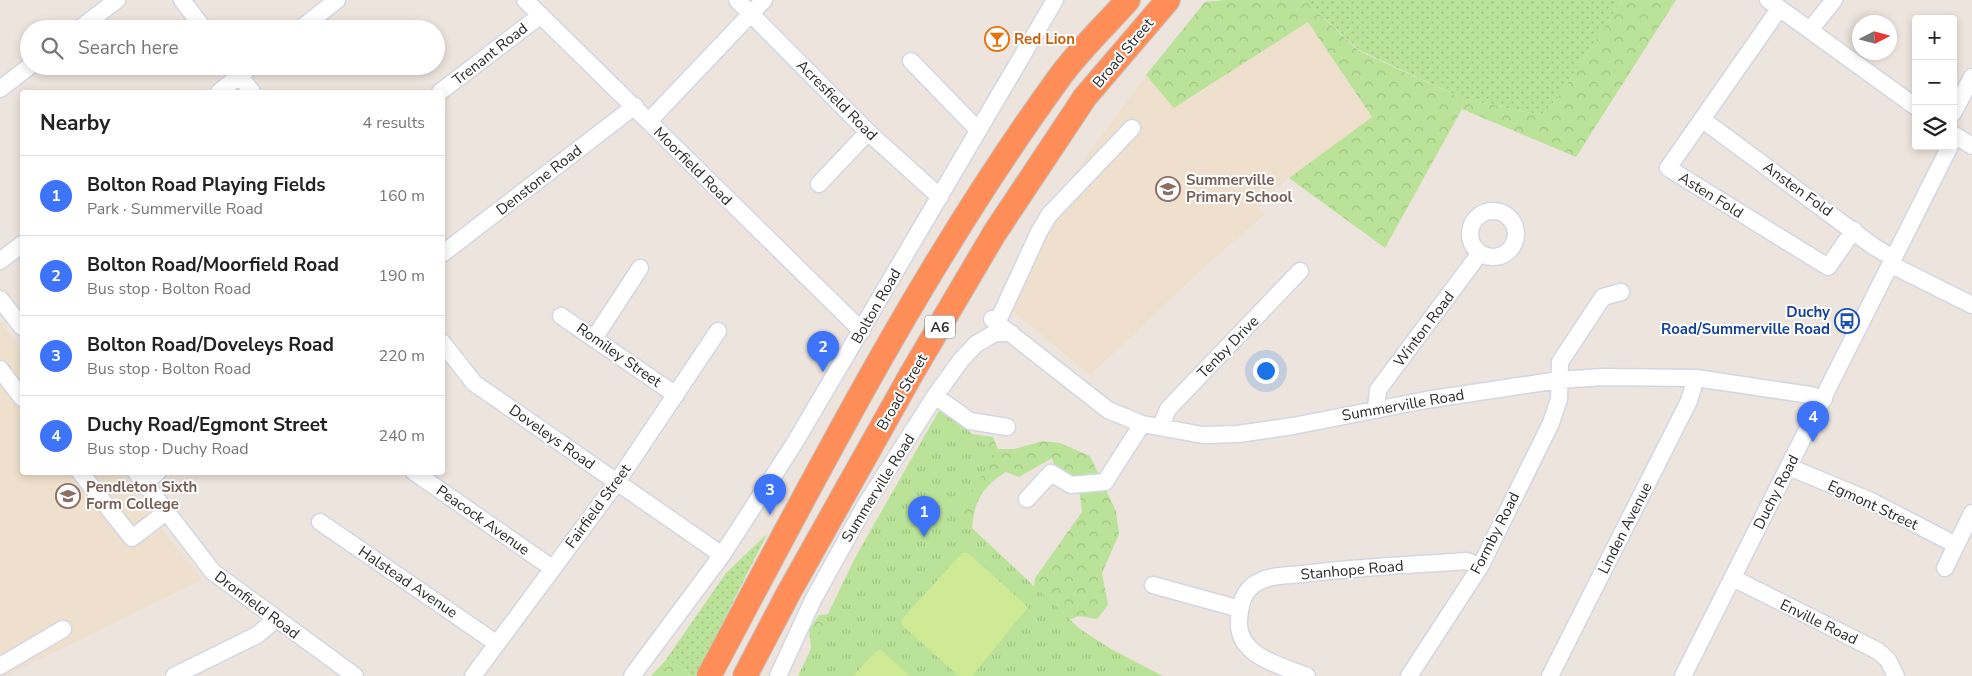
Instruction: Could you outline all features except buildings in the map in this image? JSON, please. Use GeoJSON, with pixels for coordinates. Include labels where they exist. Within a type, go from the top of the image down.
{"type":"FeatureCollection","features":[{"type":"Feature","properties":{"kind":"highway","name":"A6"},"geometry":{"type":"LineString","coordinates":[[1060,76],[1115,0]]}},
{"type":"Feature","properties":{"kind":"highway","name":"Broad Street"},"geometry":{"type":"LineString","coordinates":[[709,676],[880,358],[969,210],[1060,76],[1128,0]]}},
{"type":"Feature","properties":{"kind":"highway","name":"Broad Street"},"geometry":{"type":"LineString","coordinates":[[745,676],[788,594],[912,373],[994,234],[1085,97],[1168,0]]}},
{"type":"Feature","properties":{"kind":"street"},"geometry":{"type":"LineString","coordinates":[[91,20],[117,0]]}},
{"type":"Feature","properties":{"kind":"street"},"geometry":{"type":"LineString","coordinates":[[182,0],[197,20]]}},
{"type":"Feature","properties":{"kind":"street"},"geometry":{"type":"LineString","coordinates":[[311,20],[337,0]]}},
{"type":"Feature","properties":{"kind":"street","name":"Moorfield Road"},"geometry":{"type":"LineString","coordinates":[[525,0],[862,331]]}},
{"type":"Feature","properties":{"kind":"street","name":"Acresfield Road"},"geometry":{"type":"LineString","coordinates":[[737,0],[868,132],[940,197]]}},
{"type":"Feature","properties":{"kind":"street"},"geometry":{"type":"LineString","coordinates":[[649,121],[764,0]]}},
{"type":"Feature","properties":{"kind":"street","name":"Bolton Road"},"geometry":{"type":"LineString","coordinates":[[632,676],[722,555],[794,444],[1055,0]]}},
{"type":"Feature","properties":{"kind":"street"},"geometry":{"type":"LineString","coordinates":[[1810,30],[1834,0]]}},
{"type":"Feature","properties":{"kind":"street"},"geometry":{"type":"LineString","coordinates":[[1773,5],[1913,105]]}},
{"type":"Feature","properties":{"kind":"street","name":"Asten Fold"},"geometry":{"type":"LineString","coordinates":[[1773,5],[1703,120],[1668,168],[1828,268],[1854,230]]}},
{"type":"Feature","properties":{"kind":"street","name":"Trenant Road"},"geometry":{"type":"LineString","coordinates":[[443,90],[541,15]]}},
{"type":"Feature","properties":{"kind":"street"},"geometry":{"type":"LineString","coordinates":[[911,61],[978,130]]}},
{"type":"Feature","properties":{"kind":"street"},"geometry":{"type":"LineString","coordinates":[[0,89],[20,74]]}},
{"type":"Feature","properties":{"kind":"street"},"geometry":{"type":"LineString","coordinates":[[221,90],[236,75]]}},
{"type":"Feature","properties":{"kind":"street"},"geometry":{"type":"LineString","coordinates":[[244,75],[251,90]]}},
{"type":"Feature","properties":{"kind":"street"},"geometry":{"type":"LineString","coordinates":[[1957,105],[1972,77]]}},
{"type":"Feature","properties":{"kind":"street","name":"Denstone Road"},"geometry":{"type":"LineString","coordinates":[[445,252],[635,106]]}},
{"type":"Feature","properties":{"kind":"street","name":"Ansten Fold"},"geometry":{"type":"LineString","coordinates":[[1703,120],[1854,230],[1891,261]]}},
{"type":"Feature","properties":{"kind":"street","name":"Summerville Road"},"geometry":{"type":"LineString","coordinates":[[1132,128],[1049,216],[994,321],[1108,410],[1142,424],[1203,435],[1238,434],[1293,426],[1376,408],[1559,380],[1603,377],[1696,378],[1810,395],[1824,400]]}},
{"type":"Feature","properties":{"kind":"street"},"geometry":{"type":"LineString","coordinates":[[819,184],[868,132]]}},
{"type":"Feature","properties":{"kind":"street"},"geometry":{"type":"LineString","coordinates":[[1957,140],[1972,146]]}},
{"type":"Feature","properties":{"kind":"street","name":"Duchy Road"},"geometry":{"type":"LineString","coordinates":[[1683,676],[1824,400],[1947,150]]}},
{"type":"Feature","properties":{"kind":"street"},"geometry":{"type":"LineString","coordinates":[[0,261],[20,246]]}},
{"type":"Feature","properties":{"kind":"street","name":"Winton Road"},"geometry":{"type":"LineString","coordinates":[[1376,408],[1378,390],[1480,253]]}},
{"type":"Feature","properties":{"kind":"street"},"geometry":{"type":"LineString","coordinates":[[1891,261],[1972,305]]}},
{"type":"Feature","properties":{"kind":"street"},"geometry":{"type":"LineString","coordinates":[[595,337],[640,268]]}},
{"type":"Feature","properties":{"kind":"street","name":"Tenby Drive"},"geometry":{"type":"LineString","coordinates":[[1161,426],[1168,409],[1300,271]]}},
{"type":"Feature","properties":{"kind":"street","name":"Formby Road"},"geometry":{"type":"LineString","coordinates":[[1410,676],[1480,567],[1551,423],[1559,399],[1560,362],[1603,298],[1621,292]]}},
{"type":"Feature","properties":{"kind":"street"},"geometry":{"type":"LineString","coordinates":[[0,299],[20,324]]}},
{"type":"Feature","properties":{"kind":"street","name":"Romiley Street"},"geometry":{"type":"LineString","coordinates":[[561,316],[595,337],[676,395]]}},
{"type":"Feature","properties":{"kind":"street","name":"Fairfield Street"},"geometry":{"type":"LineString","coordinates":[[472,676],[617,482],[718,331]]}},
{"type":"Feature","properties":{"kind":"street","name":"Summerville Road"},"geometry":{"type":"LineString","coordinates":[[778,676],[813,600],[861,513],[935,396],[961,360],[976,344],[995,333],[1011,333]]}},
{"type":"Feature","properties":{"kind":"street","name":"Doveleys Road"},"geometry":{"type":"LineString","coordinates":[[445,346],[474,382],[722,555]]}},
{"type":"Feature","properties":{"kind":"street"},"geometry":{"type":"LineString","coordinates":[[0,369],[20,395]]}},
{"type":"Feature","properties":{"kind":"street","name":"Linden Avenue"},"geometry":{"type":"LineString","coordinates":[[1550,676],[1689,401],[1696,378]]}},
{"type":"Feature","properties":{"kind":"street"},"geometry":{"type":"LineString","coordinates":[[935,396],[970,421],[1007,427]]}},
{"type":"Feature","properties":{"kind":"street"},"geometry":{"type":"LineString","coordinates":[[1028,499],[1052,473],[1071,485],[1104,482],[1142,424]]}},
{"type":"Feature","properties":{"kind":"street","name":"Egmont Street"},"geometry":{"type":"LineString","coordinates":[[1789,467],[1871,501],[1956,545]]}},
{"type":"Feature","properties":{"kind":"street"},"geometry":{"type":"LineString","coordinates":[[82,475],[132,538],[166,512]]}},
{"type":"Feature","properties":{"kind":"street","name":"Peacock Avenue"},"geometry":{"type":"LineString","coordinates":[[418,475],[552,568]]}},
{"type":"Feature","properties":{"kind":"street","name":"Dronfield Road"},"geometry":{"type":"LineString","coordinates":[[140,478],[213,572],[273,618],[355,676]]}},
{"type":"Feature","properties":{"kind":"street"},"geometry":{"type":"LineString","coordinates":[[1945,568],[1972,513]]}},
{"type":"Feature","properties":{"kind":"street","name":"Halstead Avenue"},"geometry":{"type":"LineString","coordinates":[[320,522],[496,643]]}},
{"type":"Feature","properties":{"kind":"street","name":"Stanhope Road"},"geometry":{"type":"LineString","coordinates":[[1307,676],[1258,657],[1244,642],[1238,626],[1240,609],[1245,593],[1257,582],[1270,578],[1467,562],[1480,567]]}},
{"type":"Feature","properties":{"kind":"street","name":"Enville Road"},"geometry":{"type":"LineString","coordinates":[[1733,578],[1878,651],[1888,660],[1896,676]]}},
{"type":"Feature","properties":{"kind":"street"},"geometry":{"type":"LineString","coordinates":[[1153,585],[1240,609]]}},
{"type":"Feature","properties":{"kind":"street"},"geometry":{"type":"LineString","coordinates":[[174,676],[257,635],[269,625],[273,618]]}},
{"type":"Feature","properties":{"kind":"street"},"geometry":{"type":"LineString","coordinates":[[0,666],[63,629]]}},
{"type":"Feature","properties":{"kind":"shaded area","name":"Summerville Primary School"},"geometry":{"type":"Polygon","coordinates":[[[1308,22],[1372,118],[1256,202],[1264,215],[1210,262],[1090,375],[1001,301],[1055,200],[1146,75],[1175,108],[1308,22]]]}},
{"type":"Feature","properties":{"kind":"shaded area","name":"Pendleton Sixth Form College"},"geometry":{"type":"Polygon","coordinates":[[[0,321],[20,347],[20,475],[120,475],[202,580],[5,676],[0,676],[0,321]]]}},
{"type":"Feature","properties":{"kind":"green space"},"geometry":{"type":"Polygon","coordinates":[[[1225,0],[1304,0],[1359,51],[1464,99],[1541,115],[1557,99],[1622,0],[1676,0],[1576,157],[1462,109],[1385,248],[1289,178],[1372,117],[1308,22],[1174,108],[1146,75],[1205,2],[1225,0]]]}},
{"type":"Feature","properties":{"kind":"green space"},"geometry":{"type":"Polygon","coordinates":[[[1304,0],[1622,0],[1557,99],[1541,115],[1464,99],[1359,50],[1304,0]]]}},
{"type":"Feature","properties":{"kind":"green space"},"geometry":{"type":"Polygon","coordinates":[[[941,407],[995,454],[957,514],[1080,629],[1111,649],[1163,676],[798,676],[856,556],[941,407]]]}},
{"type":"Feature","properties":{"kind":"green space"},"geometry":{"type":"Polygon","coordinates":[[[962,421],[971,434],[993,437],[998,449],[1014,449],[1043,441],[1060,443],[1090,456],[1116,511],[1119,534],[1102,573],[1108,605],[1097,619],[1079,616],[1058,624],[1032,608],[1035,578],[1082,512],[1080,495],[1070,476],[1056,471],[1052,458],[1019,477],[1006,472],[990,484],[977,504],[972,531],[799,676],[808,664],[811,646],[809,630],[819,615],[838,614],[945,458],[962,421]]]}},
{"type":"Feature","properties":{"kind":"green space"},"geometry":{"type":"Polygon","coordinates":[[[767,534],[696,676],[688,676],[689,673],[674,663],[665,661],[726,573],[767,534]]]}},
{"type":"Feature","properties":{"kind":"green space"},"geometry":{"type":"Polygon","coordinates":[[[962,553],[968,553],[1028,607],[972,676],[959,676],[902,625],[901,620],[962,553]]]}},
{"type":"Feature","properties":{"kind":"green space"},"geometry":{"type":"Polygon","coordinates":[[[881,650],[910,676],[853,676],[876,651],[881,650]]]}},
{"type":"Feature","properties":{"kind":"green space"},"geometry":{"type":"Polygon","coordinates":[[[665,661],[674,663],[689,673],[688,676],[651,676],[665,661]]]}},
{"type":"Feature","properties":{"kind":"place","name":"Red Lion"},"geometry":{"type":"Point","coordinates":[997,39]}},
{"type":"Feature","properties":{"kind":"place","name":"Summerville Primary School"},"geometry":{"type":"Point","coordinates":[1168,189]}},
{"type":"Feature","properties":{"kind":"place","name":"Duchy Road/Summerville Road"},"geometry":{"type":"Point","coordinates":[1847,321]}},
{"type":"Feature","properties":{"kind":"place","name":"Bolton Road/Moorfield Road"},"geometry":{"type":"Point","coordinates":[823,372]}},
{"type":"Feature","properties":{"kind":"place","name":"Duchy Road/Egmont Street"},"geometry":{"type":"Point","coordinates":[1813,442]}},
{"type":"Feature","properties":{"kind":"place","name":"Pendleton Sixth Form College"},"geometry":{"type":"Point","coordinates":[68,496]}},
{"type":"Feature","properties":{"kind":"place","name":"Bolton Road/Doveleys Road"},"geometry":{"type":"Point","coordinates":[770,515]}},
{"type":"Feature","properties":{"kind":"place","name":"Bolton Road Playing Fields"},"geometry":{"type":"Point","coordinates":[924,537]}}]}
